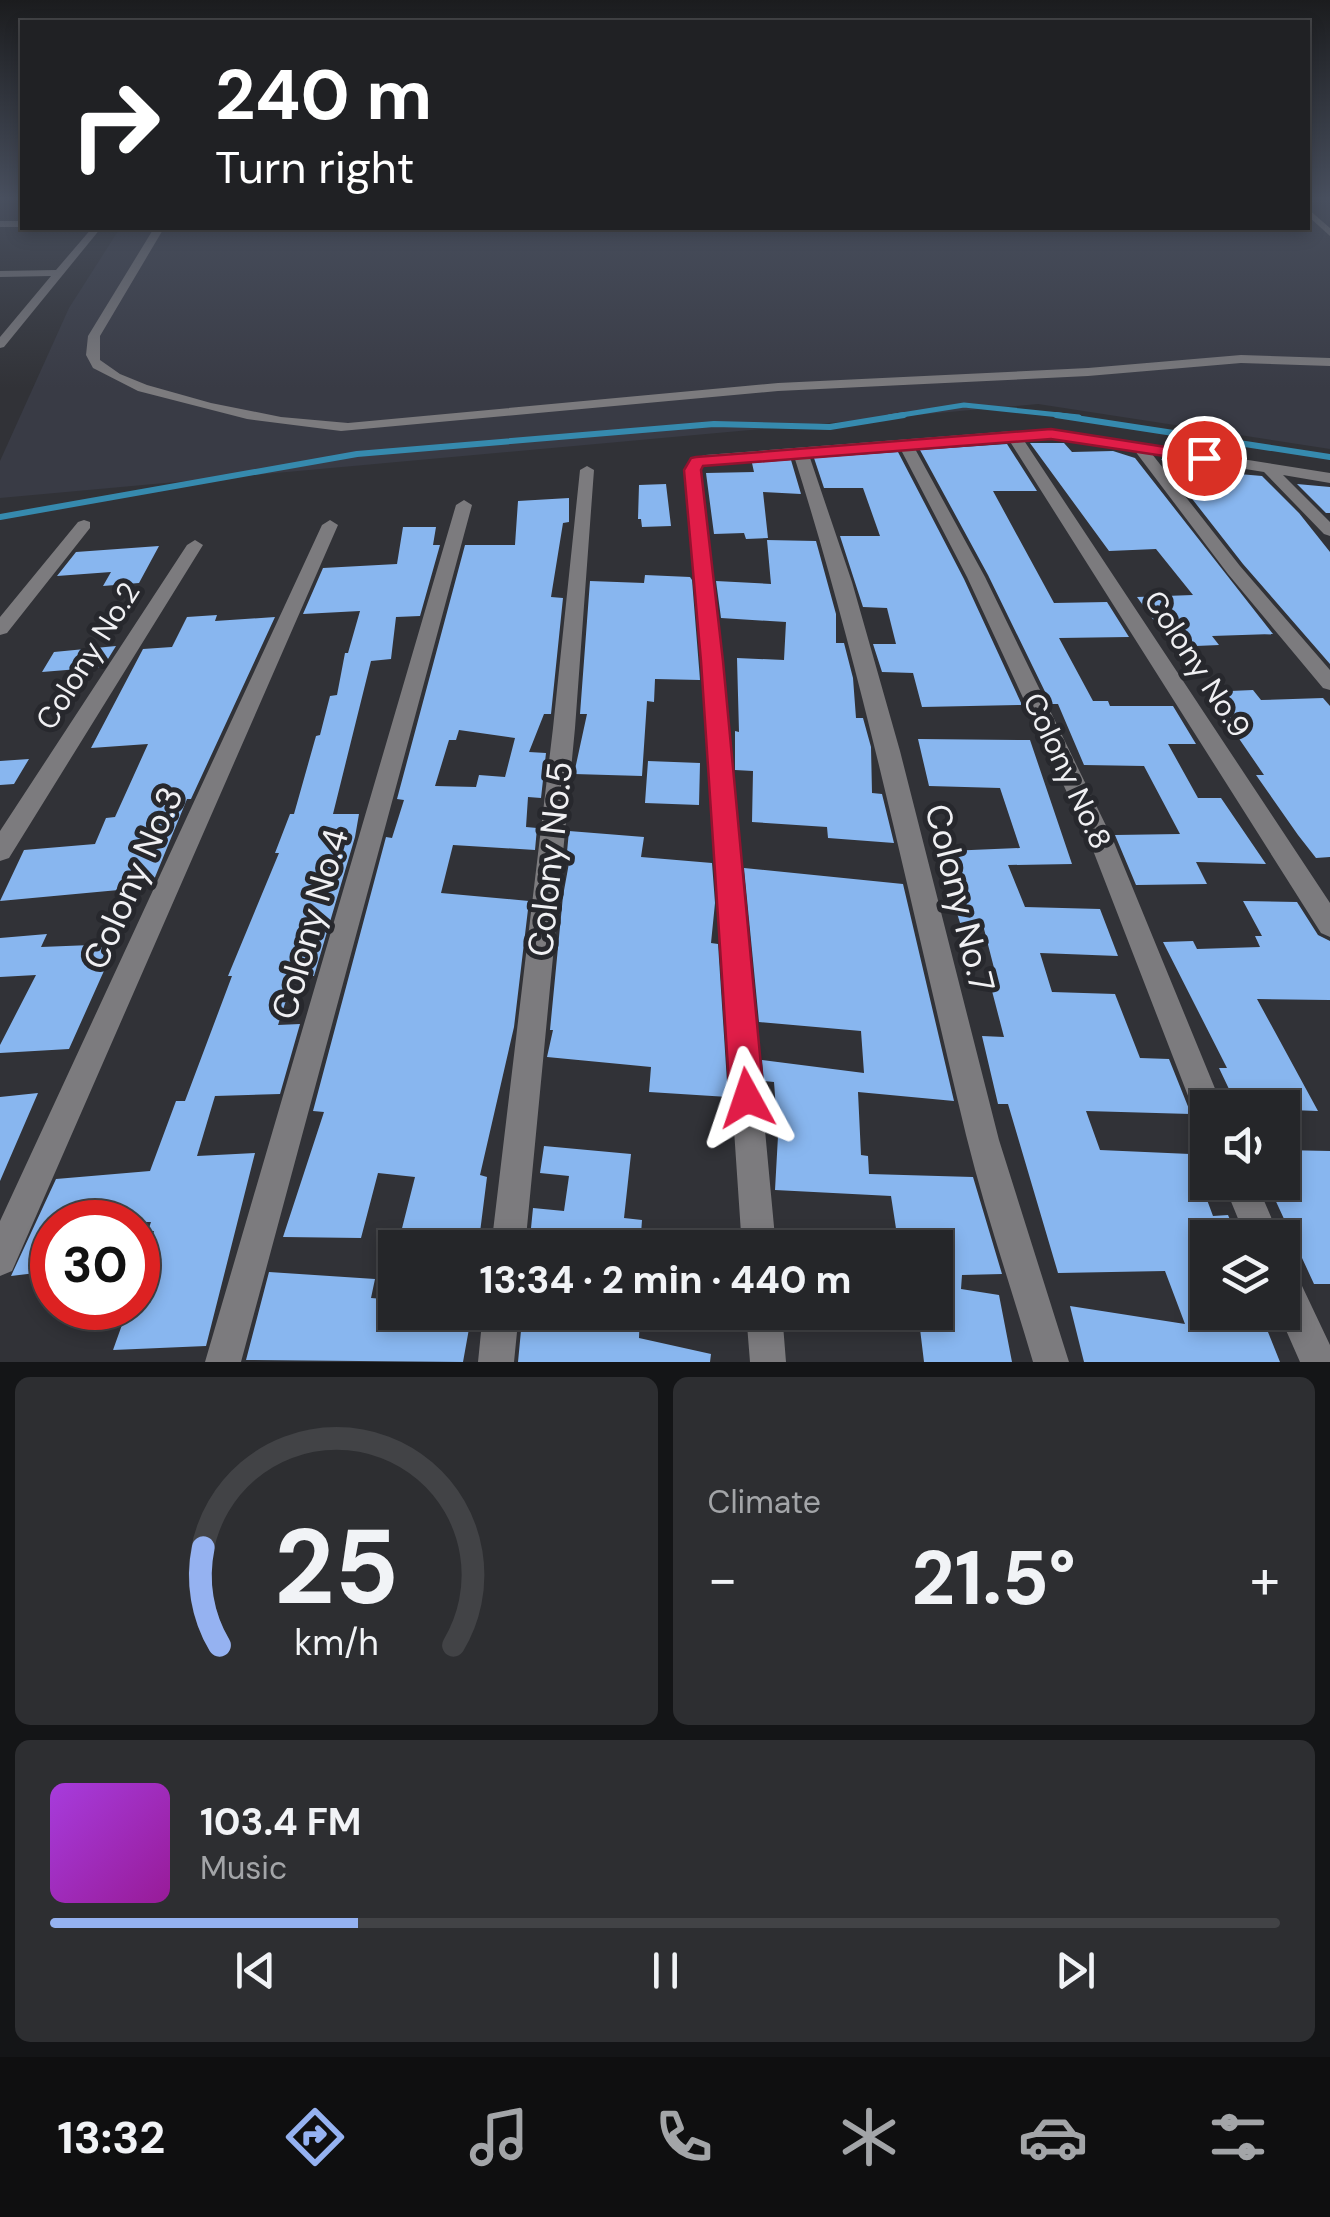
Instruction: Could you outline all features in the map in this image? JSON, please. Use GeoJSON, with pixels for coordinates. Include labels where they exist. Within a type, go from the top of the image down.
{"type":"FeatureCollection","features":[{"type":"Feature","properties":{"kind":"street"},"geometry":{"type":"LineString","coordinates":[[0,344],[69,261]]}},
{"type":"Feature","properties":{"kind":"street"},"geometry":{"type":"LineString","coordinates":[[139,261],[94,336],[91,355],[95,364],[128,382],[158,392],[294,423],[334,427],[849,382],[1088,372],[1241,359],[1330,362]]}},
{"type":"Feature","properties":{"kind":"street"},"geometry":{"type":"LineString","coordinates":[[0,274],[58,273]]}},
{"type":"Feature","properties":{"kind":"street"},"geometry":{"type":"LineString","coordinates":[[758,1230],[711,646],[692,470],[696,462],[1013,435],[1064,435],[1330,478]]}},
{"type":"Feature","properties":{"kind":"street","name":"Colony No.9"},"geometry":{"type":"LineString","coordinates":[[1013,435],[1330,925]]}},
{"type":"Feature","properties":{"kind":"street","name":"Colony No.8"},"geometry":{"type":"LineString","coordinates":[[905,444],[976,576],[1101,840],[1201,1090]]}},
{"type":"Feature","properties":{"kind":"street"},"geometry":{"type":"LineString","coordinates":[[1140,448],[1234,570],[1330,683]]}},
{"type":"Feature","properties":{"kind":"street","name":"Colony No.7"},"geometry":{"type":"LineString","coordinates":[[800,451],[843,582],[889,751],[982,1140],[1051,1362]]}},
{"type":"Feature","properties":{"kind":"street"},"geometry":{"type":"LineString","coordinates":[[1267,468],[1330,530]]}},
{"type":"Feature","properties":{"kind":"street","name":"Colony No.5"},"geometry":{"type":"LineString","coordinates":[[510,1230],[564,728],[587,470]]}},
{"type":"Feature","properties":{"kind":"street","name":"Colony No.4"},"geometry":{"type":"LineString","coordinates":[[224,1362],[464,505]]}},
{"type":"Feature","properties":{"kind":"street"},"geometry":{"type":"LineString","coordinates":[[0,629],[84,526]]}},
{"type":"Feature","properties":{"kind":"street","name":"Colony No.3"},"geometry":{"type":"LineString","coordinates":[[0,1259],[330,526]]}},
{"type":"Feature","properties":{"kind":"street","name":"Colony No.2"},"geometry":{"type":"LineString","coordinates":[[0,851],[195,545]]}},
{"type":"Feature","properties":{"kind":"street"},"geometry":{"type":"LineString","coordinates":[[1300,1320],[1319,1362]]}},
{"type":"Feature","properties":{"kind":"street"},"geometry":{"type":"LineString","coordinates":[[496,1362],[499,1330]]}},
{"type":"Feature","properties":{"kind":"street"},"geometry":{"type":"LineString","coordinates":[[765,1330],[768,1362]]}},
{"type":"Feature","properties":{"kind":"shaded area"},"geometry":{"type":"Polygon","coordinates":[[[99,261],[1330,261],[1330,449],[1038,404],[0,498],[0,461],[69,308],[99,261]]]}},
{"type":"Feature","properties":{"kind":"building"},"geometry":{"type":"Polygon","coordinates":[[[1030,443],[1064,443],[1072,452],[1113,451],[1135,458],[1273,634],[1212,636],[1219,645],[1173,647],[1137,597],[1193,595],[1156,549],[1109,551],[1030,443]]]}},
{"type":"Feature","properties":{"kind":"building"},"geometry":{"type":"Polygon","coordinates":[[[1007,444],[1037,491],[993,491],[1054,603],[1107,602],[1129,637],[1059,638],[1093,701],[1108,701],[1110,706],[1173,706],[1196,744],[1168,744],[1198,798],[1221,798],[1266,864],[1196,862],[1207,884],[1136,885],[1115,835],[1180,834],[1144,766],[1084,765],[1058,704],[1051,704],[988,575],[920,450],[1007,444]]]}},
{"type":"Feature","properties":{"kind":"building"},"geometry":{"type":"Polygon","coordinates":[[[898,452],[964,579],[1022,705],[922,707],[913,673],[882,672],[873,644],[896,644],[887,608],[863,607],[840,536],[880,536],[863,488],[824,488],[814,458],[898,452]]]}},
{"type":"Feature","properties":{"kind":"building"},"geometry":{"type":"Polygon","coordinates":[[[1161,459],[1213,468],[1216,472],[1262,476],[1299,513],[1330,552],[1330,664],[1243,564],[1161,459]]]}},
{"type":"Feature","properties":{"kind":"building"},"geometry":{"type":"Polygon","coordinates":[[[791,460],[801,494],[763,492],[768,538],[746,539],[744,533],[714,534],[706,473],[754,472],[752,463],[791,460]]]}},
{"type":"Feature","properties":{"kind":"building"},"geometry":{"type":"Polygon","coordinates":[[[666,484],[671,526],[642,527],[638,519],[639,485],[666,484]]]}},
{"type":"Feature","properties":{"kind":"building"},"geometry":{"type":"Polygon","coordinates":[[[1297,484],[1330,487],[1330,513],[1326,513],[1297,484]]]}},
{"type":"Feature","properties":{"kind":"building"},"geometry":{"type":"Polygon","coordinates":[[[569,498],[569,522],[563,523],[551,597],[563,598],[551,714],[544,714],[529,752],[546,753],[541,798],[528,797],[526,827],[537,828],[535,850],[453,845],[441,893],[529,901],[514,1027],[480,1175],[487,1177],[480,1230],[402,1230],[415,1177],[378,1173],[361,1238],[283,1237],[324,1112],[313,1111],[386,837],[392,838],[404,800],[397,799],[465,545],[515,545],[518,501],[569,498]],[[459,730],[456,740],[449,740],[435,786],[476,787],[479,775],[505,777],[515,738],[459,730]]]}},
{"type":"Feature","properties":{"kind":"building"},"geometry":{"type":"Polygon","coordinates":[[[403,527],[436,527],[433,545],[440,545],[420,616],[396,617],[391,659],[371,661],[333,814],[359,814],[355,837],[314,976],[294,976],[278,1025],[300,1024],[280,1094],[215,1096],[197,1156],[255,1153],[206,1346],[113,1350],[120,1330],[160,1330],[160,1200],[46,1200],[56,1179],[150,1171],[176,1101],[185,1101],[232,976],[228,976],[279,853],[275,853],[290,814],[294,814],[330,696],[337,695],[345,653],[360,611],[303,614],[323,568],[397,564],[403,527]]]}},
{"type":"Feature","properties":{"kind":"building"},"geometry":{"type":"Polygon","coordinates":[[[767,540],[816,541],[836,614],[836,643],[844,643],[853,678],[856,718],[863,718],[871,747],[872,793],[882,794],[894,843],[828,838],[827,827],[752,822],[753,771],[735,770],[735,731],[739,732],[737,658],[784,660],[786,622],[721,618],[716,581],[771,584],[767,540]]]}},
{"type":"Feature","properties":{"kind":"building"},"geometry":{"type":"Polygon","coordinates":[[[159,546],[139,583],[103,586],[111,572],[57,576],[76,552],[159,546]]]}},
{"type":"Feature","properties":{"kind":"building"},"geometry":{"type":"Polygon","coordinates":[[[645,575],[692,580],[700,680],[655,679],[654,702],[647,701],[642,776],[574,774],[587,714],[580,714],[590,581],[644,583],[645,575]]]}},
{"type":"Feature","properties":{"kind":"building"},"geometry":{"type":"Polygon","coordinates":[[[217,615],[215,621],[275,617],[191,799],[187,799],[151,887],[0,901],[24,850],[95,844],[106,818],[115,817],[148,744],[91,748],[143,649],[172,647],[187,617],[217,615]]]}},
{"type":"Feature","properties":{"kind":"building"},"geometry":{"type":"Polygon","coordinates":[[[116,646],[103,667],[42,672],[54,652],[116,646]]]}},
{"type":"Feature","properties":{"kind":"building"},"geometry":{"type":"Polygon","coordinates":[[[1253,690],[1261,700],[1323,698],[1330,706],[1330,857],[1316,858],[1298,835],[1256,775],[1264,775],[1207,692],[1253,690]]]}},
{"type":"Feature","properties":{"kind":"building"},"geometry":{"type":"Polygon","coordinates":[[[918,739],[1030,740],[1072,864],[1008,865],[1025,907],[1100,909],[1118,956],[1040,953],[1052,992],[1115,994],[1140,1058],[1169,1059],[1190,1112],[1086,1111],[1100,1150],[1190,1154],[1190,1200],[1207,1200],[1213,1216],[1228,1215],[1230,1220],[1190,1220],[1190,1330],[1267,1330],[1280,1362],[1084,1362],[1070,1306],[1185,1324],[1165,1271],[1058,1273],[1008,1104],[998,1104],[982,1036],[1004,1037],[986,968],[994,968],[983,925],[961,926],[955,907],[967,906],[948,851],[1020,848],[1000,788],[929,786],[918,739]]]}},
{"type":"Feature","properties":{"kind":"building"},"geometry":{"type":"Polygon","coordinates":[[[29,759],[14,784],[0,785],[0,761],[29,759]]]}},
{"type":"Feature","properties":{"kind":"building"},"geometry":{"type":"Polygon","coordinates":[[[648,761],[700,763],[699,805],[645,803],[648,761]]]}},
{"type":"Feature","properties":{"kind":"building"},"geometry":{"type":"Polygon","coordinates":[[[569,831],[644,837],[641,857],[712,863],[715,903],[711,943],[718,944],[728,1097],[649,1092],[651,1067],[547,1057],[571,852],[567,852],[569,831]]]}},
{"type":"Feature","properties":{"kind":"building"},"geometry":{"type":"Polygon","coordinates":[[[744,868],[903,884],[954,1101],[858,1092],[861,1155],[868,1156],[869,1174],[973,1177],[1002,1274],[962,1275],[961,1289],[999,1295],[1012,1362],[924,1362],[920,1330],[953,1330],[953,1230],[896,1230],[891,1196],[775,1190],[778,1136],[774,1082],[764,1081],[762,1060],[864,1073],[861,1031],[759,1022],[744,868]]]}},
{"type":"Feature","properties":{"kind":"building"},"geometry":{"type":"Polygon","coordinates":[[[1243,901],[1297,902],[1318,935],[1330,941],[1330,1000],[1257,999],[1318,1111],[1300,1110],[1300,1090],[1229,1090],[1219,1068],[1227,1068],[1163,942],[1193,941],[1197,949],[1260,947],[1255,936],[1262,936],[1243,901]]]}},
{"type":"Feature","properties":{"kind":"building"},"geometry":{"type":"Polygon","coordinates":[[[47,934],[41,947],[116,944],[69,1049],[0,1053],[0,1045],[36,975],[0,977],[0,938],[47,934]]]}},
{"type":"Feature","properties":{"kind":"building"},"geometry":{"type":"Polygon","coordinates":[[[38,1093],[0,1181],[0,1097],[38,1093]]]}},
{"type":"Feature","properties":{"kind":"building"},"geometry":{"type":"Polygon","coordinates":[[[544,1146],[631,1154],[624,1218],[642,1220],[641,1230],[531,1230],[533,1208],[564,1211],[569,1176],[540,1173],[544,1146]]]}},
{"type":"Feature","properties":{"kind":"building"},"geometry":{"type":"Polygon","coordinates":[[[1300,1150],[1330,1151],[1330,1284],[1314,1284],[1300,1254],[1300,1220],[1285,1220],[1275,1200],[1300,1200],[1300,1150]]]}},
{"type":"Feature","properties":{"kind":"building"},"geometry":{"type":"Polygon","coordinates":[[[30,1235],[30,1274],[11,1276],[30,1235]]]}},
{"type":"Feature","properties":{"kind":"building"},"geometry":{"type":"Polygon","coordinates":[[[269,1272],[375,1279],[371,1298],[378,1299],[378,1330],[469,1330],[463,1362],[246,1360],[269,1272]]]}},
{"type":"Feature","properties":{"kind":"building"},"geometry":{"type":"Polygon","coordinates":[[[521,1330],[639,1330],[639,1338],[711,1354],[710,1362],[518,1362],[521,1330]]]}},
{"type":"Feature","properties":{"kind":"waterway"},"geometry":{"type":"LineString","coordinates":[[889,417],[964,405],[1079,417]]}},
{"type":"Feature","properties":{"kind":"waterway"},"geometry":{"type":"LineString","coordinates":[[0,517],[357,454],[714,424],[830,427],[904,415]]}},
{"type":"Feature","properties":{"kind":"waterway"},"geometry":{"type":"LineString","coordinates":[[1056,415],[1330,457]]}},
{"type":"Feature","properties":{"kind":"route"},"geometry":{"type":"LineString","coordinates":[[747,1098],[712,661],[692,470],[696,462],[1051,434],[1204,458]]}}]}
